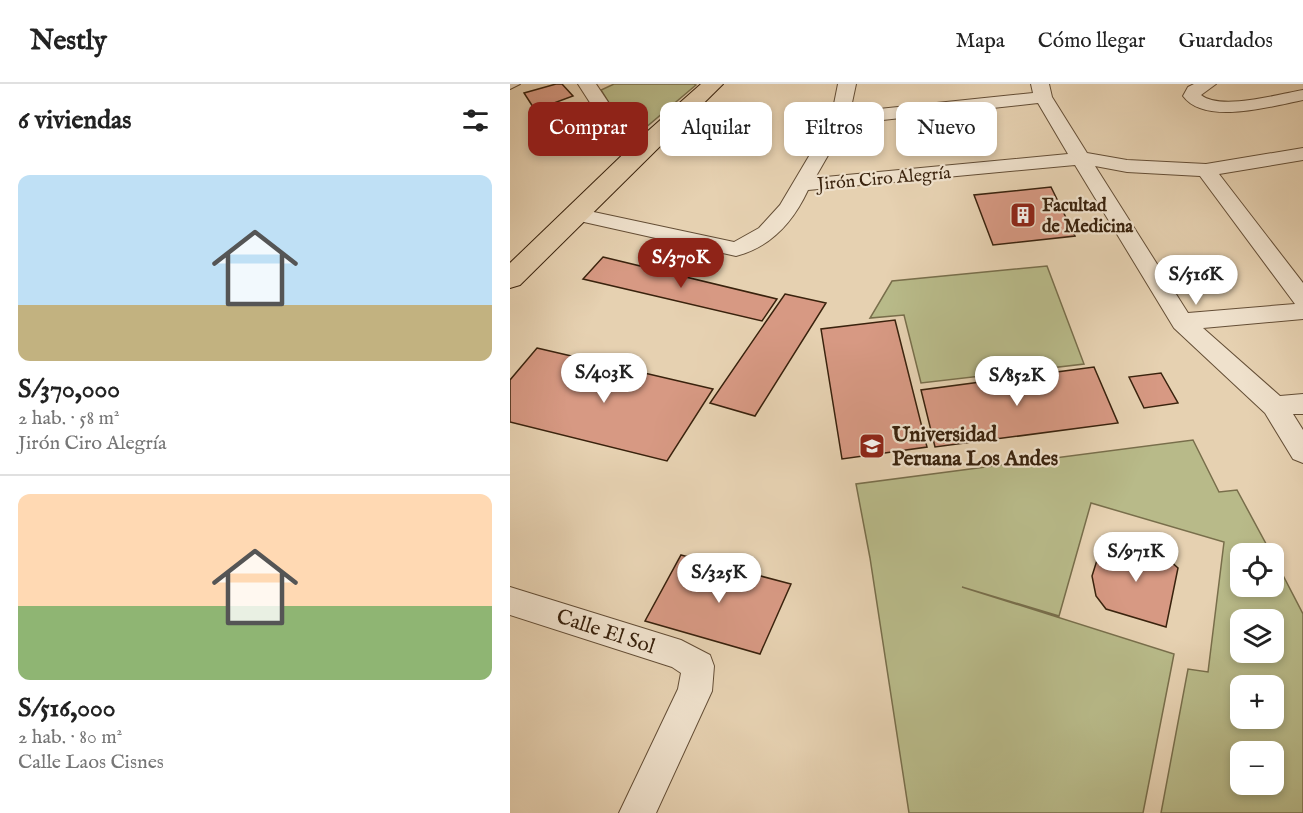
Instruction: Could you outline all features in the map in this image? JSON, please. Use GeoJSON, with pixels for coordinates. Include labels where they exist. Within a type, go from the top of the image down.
{"type":"FeatureCollection","features":[{"type":"Feature","properties":{"kind":"main road"},"geometry":{"type":"LineString","coordinates":[[648,143],[712,84]]}},
{"type":"Feature","properties":{"kind":"main road"},"geometry":{"type":"LineString","coordinates":[[510,279],[634,156]]}},
{"type":"Feature","properties":{"kind":"street"},"geometry":{"type":"LineString","coordinates":[[587,84],[599,102]]}},
{"type":"Feature","properties":{"kind":"street"},"geometry":{"type":"LineString","coordinates":[[843,102],[847,84]]}},
{"type":"Feature","properties":{"kind":"street"},"geometry":{"type":"LineString","coordinates":[[1207,84],[1192,96],[1198,103],[1214,108],[1303,95]]}},
{"type":"Feature","properties":{"kind":"street"},"geometry":{"type":"LineString","coordinates":[[884,113],[1041,90],[1182,322],[1274,406],[1303,452]]}},
{"type":"Feature","properties":{"kind":"street"},"geometry":{"type":"LineString","coordinates":[[801,185],[818,156]]}},
{"type":"Feature","properties":{"kind":"street","name":"Jirón Ciro Alegría"},"geometry":{"type":"LineString","coordinates":[[575,214],[736,249],[753,243],[767,234],[790,207],[801,185],[1083,158],[1127,166],[1206,170],[1302,156]]}},
{"type":"Feature","properties":{"kind":"street"},"geometry":{"type":"LineString","coordinates":[[1206,170],[1303,299]]}},
{"type":"Feature","properties":{"kind":"street"},"geometry":{"type":"LineString","coordinates":[[1182,322],[1303,311]]}},
{"type":"Feature","properties":{"kind":"street"},"geometry":{"type":"LineString","coordinates":[[1274,406],[1303,404]]}},
{"type":"Feature","properties":{"kind":"street","name":"Calle El Sol"},"geometry":{"type":"LineString","coordinates":[[510,601],[681,655],[698,666],[695,691],[637,813]]}},
{"type":"Feature","properties":{"kind":"green space"},"geometry":{"type":"Polygon","coordinates":[[[614,84],[696,85],[676,102],[660,102],[660,115],[648,126],[648,102],[608,102],[601,90],[614,84]]]}},
{"type":"Feature","properties":{"kind":"green space"},"geometry":{"type":"Polygon","coordinates":[[[1047,266],[1084,364],[921,383],[904,315],[870,318],[892,281],[1047,266]]]}},
{"type":"Feature","properties":{"kind":"green space"},"geometry":{"type":"Polygon","coordinates":[[[1193,440],[1219,492],[1237,490],[1266,543],[1230,543],[1230,597],[1284,597],[1284,577],[1303,614],[1303,813],[1161,813],[1188,669],[1208,672],[1224,542],[1091,503],[1059,616],[962,587],[1174,654],[1143,813],[909,813],[870,558],[856,484],[1193,440]]]}},
{"type":"Feature","properties":{"kind":"building"},"geometry":{"type":"Polygon","coordinates":[[[562,84],[573,96],[557,102],[530,102],[524,93],[562,84]]]}},
{"type":"Feature","properties":{"kind":"building","name":"Facultad de Medicina"},"geometry":{"type":"Polygon","coordinates":[[[1051,187],[1075,236],[993,245],[974,195],[1051,187]]]}},
{"type":"Feature","properties":{"kind":"building"},"geometry":{"type":"Polygon","coordinates":[[[603,257],[777,299],[762,321],[583,279],[603,257]]]}},
{"type":"Feature","properties":{"kind":"building"},"geometry":{"type":"Polygon","coordinates":[[[785,294],[826,303],[755,416],[710,403],[785,294]]]}},
{"type":"Feature","properties":{"kind":"building"},"geometry":{"type":"Polygon","coordinates":[[[895,320],[927,447],[842,459],[821,329],[895,320]]]}},
{"type":"Feature","properties":{"kind":"building"},"geometry":{"type":"Polygon","coordinates":[[[537,348],[713,389],[667,461],[510,422],[510,380],[537,348]]]}},
{"type":"Feature","properties":{"kind":"building"},"geometry":{"type":"Polygon","coordinates":[[[1094,367],[1118,423],[935,447],[921,390],[1094,367]]]}},
{"type":"Feature","properties":{"kind":"building"},"geometry":{"type":"Polygon","coordinates":[[[1161,373],[1178,403],[1144,408],[1129,377],[1161,373]]]}},
{"type":"Feature","properties":{"kind":"building"},"geometry":{"type":"Polygon","coordinates":[[[1120,545],[1142,545],[1160,552],[1178,568],[1166,627],[1106,609],[1096,596],[1092,576],[1098,557],[1120,545]]]}},
{"type":"Feature","properties":{"kind":"building"},"geometry":{"type":"Polygon","coordinates":[[[681,555],[791,584],[760,654],[645,621],[681,555]]]}},
{"type":"Feature","properties":{"kind":"place","name":"Facultad de Medicina"},"geometry":{"type":"Point","coordinates":[1023,215]}},
{"type":"Feature","properties":{"kind":"place","name":"Universidad Peruana Los Andes"},"geometry":{"type":"Point","coordinates":[872,446]}}]}
